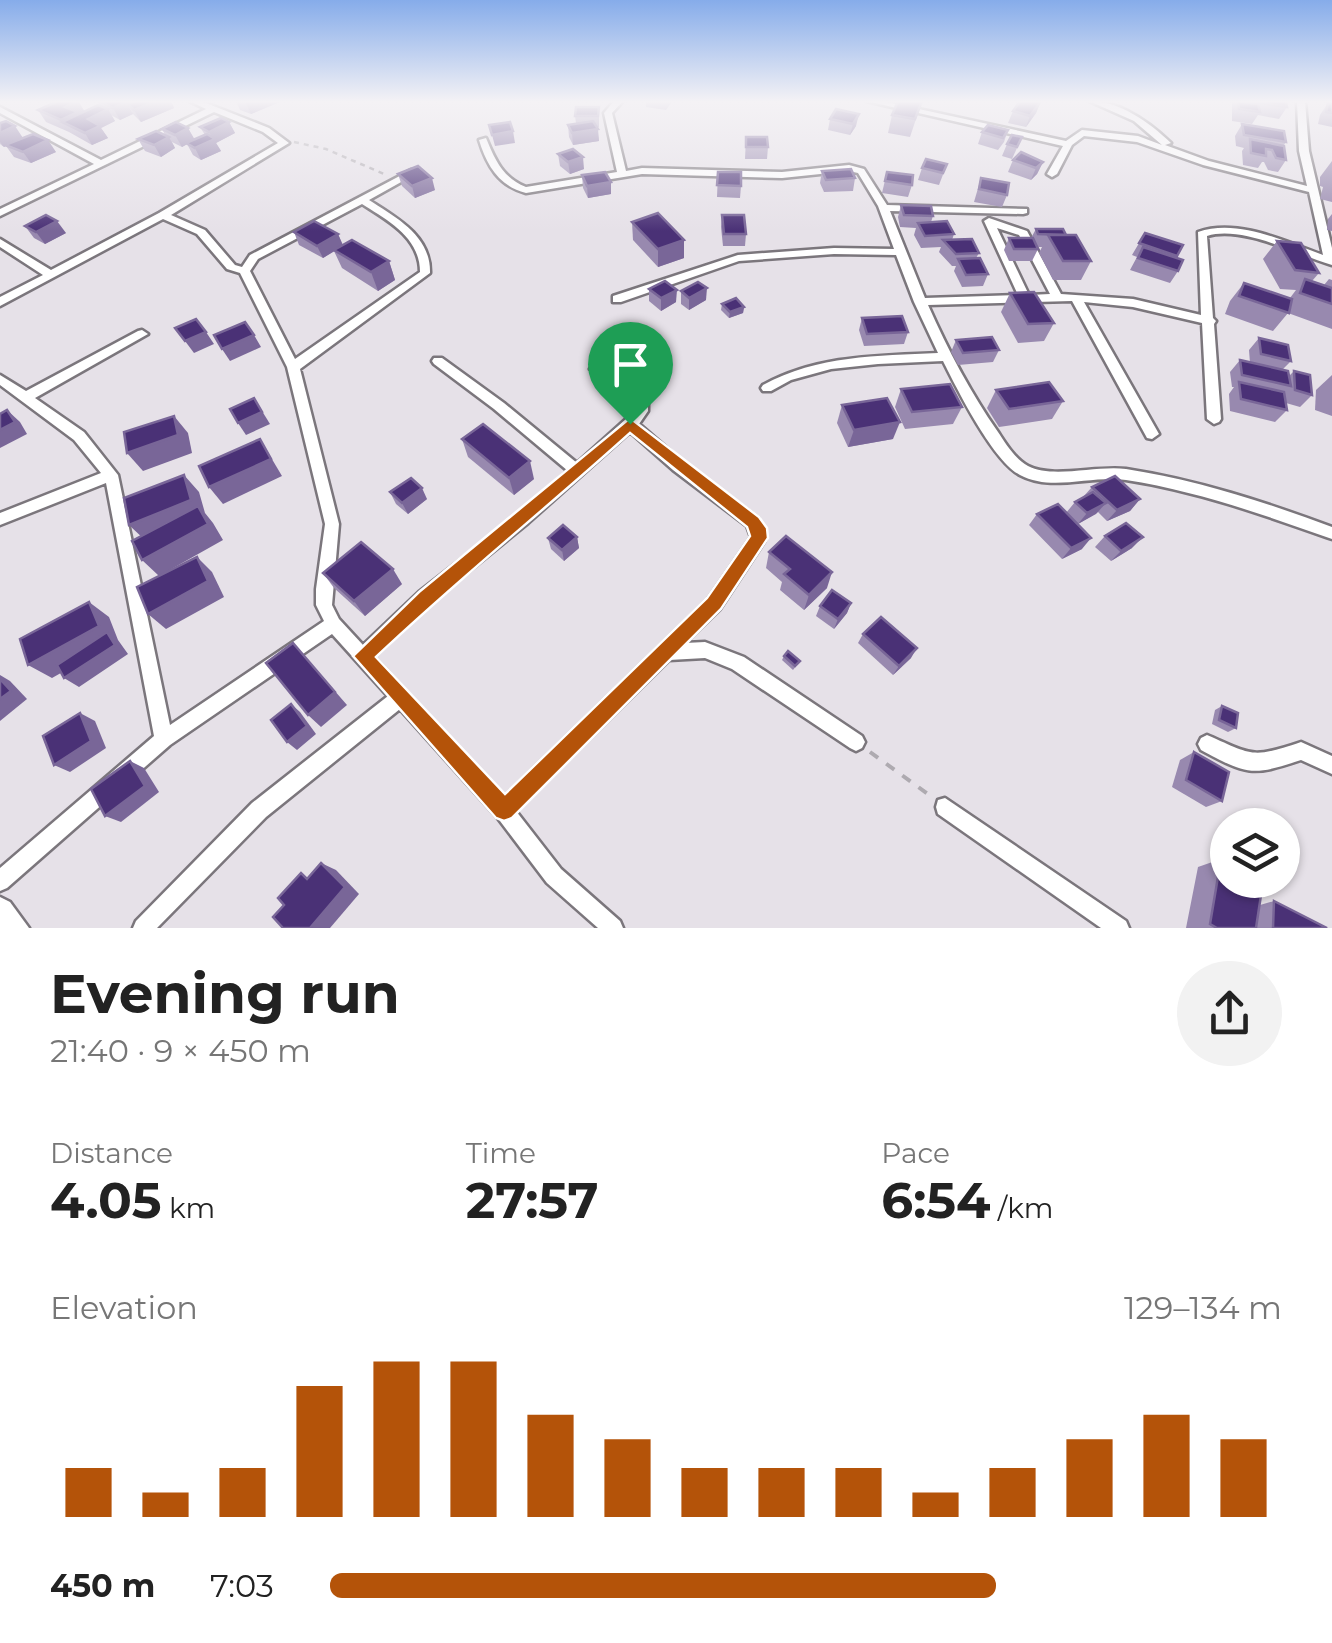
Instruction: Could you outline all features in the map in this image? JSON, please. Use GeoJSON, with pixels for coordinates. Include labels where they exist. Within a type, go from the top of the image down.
{"type":"FeatureCollection","features":[{"type":"Feature","properties":{"kind":"street"},"geometry":{"type":"LineString","coordinates":[[64,144],[101,164]]}},
{"type":"Feature","properties":{"kind":"street"},"geometry":{"type":"LineString","coordinates":[[0,213],[142,144]]}},
{"type":"Feature","properties":{"kind":"street"},"geometry":{"type":"LineString","coordinates":[[0,302],[164,215],[282,144]]}},
{"type":"Feature","properties":{"kind":"street"},"geometry":{"type":"LineString","coordinates":[[485,144],[489,160],[518,190],[546,189],[642,171],[782,175],[854,168],[865,174],[882,208],[920,302],[974,409],[1012,462],[1026,472],[1125,475],[1288,516],[1332,533]]}},
{"type":"Feature","properties":{"kind":"street"},"geometry":{"type":"LineString","coordinates":[[613,144],[622,174]]}},
{"type":"Feature","properties":{"kind":"street"},"geometry":{"type":"LineString","coordinates":[[1052,174],[1068,144]]}},
{"type":"Feature","properties":{"kind":"street"},"geometry":{"type":"LineString","coordinates":[[1158,144],[1206,163],[1312,190]]}},
{"type":"Feature","properties":{"kind":"street"},"geometry":{"type":"LineString","coordinates":[[1168,144],[1174,149]]}},
{"type":"Feature","properties":{"kind":"street"},"geometry":{"type":"LineString","coordinates":[[1304,144],[1331,262]]}},
{"type":"Feature","properties":{"kind":"street"},"geometry":{"type":"LineString","coordinates":[[244,271],[254,257],[415,171]]}},
{"type":"Feature","properties":{"kind":"street"},"geometry":{"type":"LineString","coordinates":[[293,367],[425,274],[426,257],[404,227],[361,199]]}},
{"type":"Feature","properties":{"kind":"street"},"geometry":{"type":"LineString","coordinates":[[882,208],[987,217],[1023,211]]}},
{"type":"Feature","properties":{"kind":"street"},"geometry":{"type":"LineString","coordinates":[[164,215],[201,232],[230,267],[244,271],[293,367],[332,524],[324,605],[333,624],[504,810],[554,876],[613,928]]}},
{"type":"Feature","properties":{"kind":"street"},"geometry":{"type":"LineString","coordinates":[[987,217],[1023,234],[1058,297]]}},
{"type":"Feature","properties":{"kind":"street"},"geometry":{"type":"LineString","coordinates":[[987,217],[1026,298]]}},
{"type":"Feature","properties":{"kind":"street"},"geometry":{"type":"LineString","coordinates":[[1214,419],[1210,321],[1201,243],[1205,231],[1232,230],[1331,262]]}},
{"type":"Feature","properties":{"kind":"street"},"geometry":{"type":"LineString","coordinates":[[0,242],[51,276]]}},
{"type":"Feature","properties":{"kind":"street"},"geometry":{"type":"LineString","coordinates":[[617,299],[738,258],[834,251],[900,252]]}},
{"type":"Feature","properties":{"kind":"street"},"geometry":{"type":"LineString","coordinates":[[920,302],[1076,297],[1133,303],[1210,321]]}},
{"type":"Feature","properties":{"kind":"street"},"geometry":{"type":"LineString","coordinates":[[1076,297],[1152,434]]}},
{"type":"Feature","properties":{"kind":"street"},"geometry":{"type":"LineString","coordinates":[[26,396],[142,334]]}},
{"type":"Feature","properties":{"kind":"street"},"geometry":{"type":"LineString","coordinates":[[767,388],[786,375],[818,367],[947,357]]}},
{"type":"Feature","properties":{"kind":"street"},"geometry":{"type":"LineString","coordinates":[[438,361],[578,471]]}},
{"type":"Feature","properties":{"kind":"street"},"geometry":{"type":"LineString","coordinates":[[363,656],[642,411],[643,400],[596,369]]}},
{"type":"Feature","properties":{"kind":"street"},"geometry":{"type":"LineString","coordinates":[[0,378],[79,436],[111,475],[164,739]]}},
{"type":"Feature","properties":{"kind":"street"},"geometry":{"type":"LineString","coordinates":[[504,810],[714,604],[760,534],[753,522],[630,424]]}},
{"type":"Feature","properties":{"kind":"street"},"geometry":{"type":"LineString","coordinates":[[0,518],[111,475]]}},
{"type":"Feature","properties":{"kind":"street"},"geometry":{"type":"LineString","coordinates":[[0,881],[164,739],[333,624]]}},
{"type":"Feature","properties":{"kind":"street"},"geometry":{"type":"LineString","coordinates":[[668,652],[705,650],[738,663],[856,742]]}},
{"type":"Feature","properties":{"kind":"street"},"geometry":{"type":"LineString","coordinates":[[144,928],[259,810],[401,697]]}},
{"type":"Feature","properties":{"kind":"street"},"geometry":{"type":"LineString","coordinates":[[1207,744],[1253,765],[1264,765],[1301,751],[1332,764]]}},
{"type":"Feature","properties":{"kind":"street"},"geometry":{"type":"LineString","coordinates":[[946,807],[1120,928]]}},
{"type":"Feature","properties":{"kind":"street"},"geometry":{"type":"LineString","coordinates":[[0,912],[14,928]]}},
{"type":"Feature","properties":{"kind":"path"},"geometry":{"type":"LineString","coordinates":[[312,144],[394,180]]}},
{"type":"Feature","properties":{"kind":"path"},"geometry":{"type":"LineString","coordinates":[[856,742],[946,807]]}},
{"type":"Feature","properties":{"kind":"building"},"geometry":{"type":"Polygon","coordinates":[[[7,144],[39,144],[23,152],[7,144]]]}},
{"type":"Feature","properties":{"kind":"building"},"geometry":{"type":"Polygon","coordinates":[[[1250,144],[1276,144],[1284,146],[1286,160],[1276,158],[1272,150],[1266,149],[1266,156],[1251,153],[1250,144]]]}},
{"type":"Feature","properties":{"kind":"building"},"geometry":{"type":"Polygon","coordinates":[[[573,149],[583,157],[568,162],[558,154],[573,149]]]}},
{"type":"Feature","properties":{"kind":"building"},"geometry":{"type":"Polygon","coordinates":[[[1021,152],[1043,162],[1036,168],[1013,160],[1021,152]]]}},
{"type":"Feature","properties":{"kind":"building"},"geometry":{"type":"Polygon","coordinates":[[[926,159],[947,164],[943,173],[922,168],[926,159]]]}},
{"type":"Feature","properties":{"kind":"building"},"geometry":{"type":"Polygon","coordinates":[[[418,166],[432,178],[412,186],[398,174],[418,166]]]}},
{"type":"Feature","properties":{"kind":"building"},"geometry":{"type":"Polygon","coordinates":[[[851,169],[855,178],[826,180],[822,171],[851,169]]]}},
{"type":"Feature","properties":{"kind":"building"},"geometry":{"type":"Polygon","coordinates":[[[605,172],[611,182],[587,186],[582,175],[605,172]]]}},
{"type":"Feature","properties":{"kind":"building"},"geometry":{"type":"Polygon","coordinates":[[[718,172],[741,172],[741,186],[717,185],[718,172]]]}},
{"type":"Feature","properties":{"kind":"building"},"geometry":{"type":"Polygon","coordinates":[[[887,172],[913,175],[912,185],[885,181],[887,172]]]}},
{"type":"Feature","properties":{"kind":"building"},"geometry":{"type":"Polygon","coordinates":[[[981,178],[1009,183],[1007,195],[979,189],[981,178]]]}},
{"type":"Feature","properties":{"kind":"building"},"geometry":{"type":"Polygon","coordinates":[[[901,205],[931,206],[933,216],[904,215],[901,205]]]}},
{"type":"Feature","properties":{"kind":"building"},"geometry":{"type":"Polygon","coordinates":[[[658,213],[684,240],[658,249],[632,222],[658,213]]]}},
{"type":"Feature","properties":{"kind":"building"},"geometry":{"type":"Polygon","coordinates":[[[46,215],[57,221],[36,232],[25,226],[46,215]]]}},
{"type":"Feature","properties":{"kind":"building"},"geometry":{"type":"Polygon","coordinates":[[[722,215],[744,215],[746,234],[724,234],[722,215]]]}},
{"type":"Feature","properties":{"kind":"building"},"geometry":{"type":"Polygon","coordinates":[[[314,221],[338,234],[317,246],[294,232],[314,221]]]}},
{"type":"Feature","properties":{"kind":"building"},"geometry":{"type":"Polygon","coordinates":[[[947,221],[954,234],[925,236],[918,223],[947,221]]]}},
{"type":"Feature","properties":{"kind":"building"},"geometry":{"type":"Polygon","coordinates":[[[1036,229],[1063,229],[1066,235],[1038,234],[1036,229]]]}},
{"type":"Feature","properties":{"kind":"building"},"geometry":{"type":"Polygon","coordinates":[[[1145,233],[1183,245],[1177,256],[1139,243],[1145,233]]]}},
{"type":"Feature","properties":{"kind":"building"},"geometry":{"type":"Polygon","coordinates":[[[1048,235],[1076,235],[1091,261],[1063,261],[1048,235]]]}},
{"type":"Feature","properties":{"kind":"building"},"geometry":{"type":"Polygon","coordinates":[[[1009,238],[1033,238],[1038,249],[1014,249],[1009,238]]]}},
{"type":"Feature","properties":{"kind":"building"},"geometry":{"type":"Polygon","coordinates":[[[972,239],[979,253],[956,254],[943,240],[972,239]]]}},
{"type":"Feature","properties":{"kind":"building"},"geometry":{"type":"Polygon","coordinates":[[[352,240],[389,261],[371,272],[334,250],[352,240]]]}},
{"type":"Feature","properties":{"kind":"building"},"geometry":{"type":"Polygon","coordinates":[[[1277,241],[1301,243],[1319,273],[1295,270],[1277,241]]]}},
{"type":"Feature","properties":{"kind":"building"},"geometry":{"type":"Polygon","coordinates":[[[1143,247],[1183,260],[1178,271],[1138,258],[1143,247]]]}},
{"type":"Feature","properties":{"kind":"building"},"geometry":{"type":"Polygon","coordinates":[[[980,258],[988,274],[966,275],[958,259],[980,258]]]}},
{"type":"Feature","properties":{"kind":"building"},"geometry":{"type":"Polygon","coordinates":[[[1305,279],[1332,288],[1332,304],[1300,293],[1305,279]]]}},
{"type":"Feature","properties":{"kind":"building"},"geometry":{"type":"Polygon","coordinates":[[[665,281],[677,290],[661,298],[649,289],[665,281]]]}},
{"type":"Feature","properties":{"kind":"building"},"geometry":{"type":"Polygon","coordinates":[[[698,282],[707,288],[689,298],[681,291],[698,282]]]}},
{"type":"Feature","properties":{"kind":"building"},"geometry":{"type":"Polygon","coordinates":[[[1244,283],[1292,299],[1289,313],[1239,296],[1244,283]]]}},
{"type":"Feature","properties":{"kind":"building"},"geometry":{"type":"Polygon","coordinates":[[[1034,292],[1054,323],[1028,324],[1010,293],[1034,292]]]}},
{"type":"Feature","properties":{"kind":"building"},"geometry":{"type":"Polygon","coordinates":[[[736,298],[744,307],[730,312],[722,304],[736,298]]]}},
{"type":"Feature","properties":{"kind":"building"},"geometry":{"type":"Polygon","coordinates":[[[902,316],[908,332],[867,334],[862,318],[902,316]]]}},
{"type":"Feature","properties":{"kind":"building"},"geometry":{"type":"Polygon","coordinates":[[[196,319],[206,332],[185,341],[175,328],[196,319]]]}},
{"type":"Feature","properties":{"kind":"building"},"geometry":{"type":"Polygon","coordinates":[[[245,322],[254,335],[222,349],[214,335],[245,322]]]}},
{"type":"Feature","properties":{"kind":"building"},"geometry":{"type":"Polygon","coordinates":[[[992,337],[999,350],[963,353],[956,340],[992,337]]]}},
{"type":"Feature","properties":{"kind":"building"},"geometry":{"type":"Polygon","coordinates":[[[1259,338],[1288,345],[1291,361],[1261,354],[1259,338]]]}},
{"type":"Feature","properties":{"kind":"building"},"geometry":{"type":"Polygon","coordinates":[[[1240,360],[1288,371],[1291,386],[1242,375],[1240,360]]]}},
{"type":"Feature","properties":{"kind":"building"},"geometry":{"type":"Polygon","coordinates":[[[1294,371],[1310,375],[1312,395],[1295,390],[1294,371]]]}},
{"type":"Feature","properties":{"kind":"building"},"geometry":{"type":"Polygon","coordinates":[[[1049,382],[1063,401],[1009,409],[996,390],[1049,382]]]}},
{"type":"Feature","properties":{"kind":"building"},"geometry":{"type":"Polygon","coordinates":[[[1239,382],[1284,392],[1287,410],[1241,399],[1239,382]]]}},
{"type":"Feature","properties":{"kind":"building"},"geometry":{"type":"Polygon","coordinates":[[[950,384],[962,407],[912,412],[901,389],[950,384]]]}},
{"type":"Feature","properties":{"kind":"building"},"geometry":{"type":"Polygon","coordinates":[[[254,398],[262,412],[238,423],[230,409],[254,398]]]}},
{"type":"Feature","properties":{"kind":"building"},"geometry":{"type":"Polygon","coordinates":[[[887,398],[900,422],[854,430],[842,405],[887,398]]]}},
{"type":"Feature","properties":{"kind":"building"},"geometry":{"type":"Polygon","coordinates":[[[7,410],[15,422],[0,430],[0,414],[7,410]]]}},
{"type":"Feature","properties":{"kind":"building"},"geometry":{"type":"Polygon","coordinates":[[[174,416],[178,435],[127,453],[124,432],[174,416]]]}},
{"type":"Feature","properties":{"kind":"building"},"geometry":{"type":"Polygon","coordinates":[[[483,424],[530,461],[509,478],[462,439],[483,424]]]}},
{"type":"Feature","properties":{"kind":"building"},"geometry":{"type":"Polygon","coordinates":[[[260,439],[271,459],[209,487],[199,466],[260,439]]]}},
{"type":"Feature","properties":{"kind":"building"},"geometry":{"type":"Polygon","coordinates":[[[184,475],[191,500],[129,525],[124,498],[184,475]]]}},
{"type":"Feature","properties":{"kind":"building"},"geometry":{"type":"Polygon","coordinates":[[[1115,476],[1140,499],[1117,510],[1092,487],[1115,476]]]}},
{"type":"Feature","properties":{"kind":"building"},"geometry":{"type":"Polygon","coordinates":[[[411,478],[422,488],[402,503],[390,492],[411,478]]]}},
{"type":"Feature","properties":{"kind":"building"},"geometry":{"type":"Polygon","coordinates":[[[1093,492],[1106,503],[1087,513],[1075,502],[1093,492]]]}},
{"type":"Feature","properties":{"kind":"building"},"geometry":{"type":"Polygon","coordinates":[[[1058,504],[1091,538],[1071,548],[1037,514],[1058,504]]]}},
{"type":"Feature","properties":{"kind":"building"},"geometry":{"type":"Polygon","coordinates":[[[198,506],[208,524],[142,560],[132,541],[198,506]]]}},
{"type":"Feature","properties":{"kind":"building"},"geometry":{"type":"Polygon","coordinates":[[[1126,523],[1143,537],[1121,551],[1105,536],[1126,523]]]}},
{"type":"Feature","properties":{"kind":"building"},"geometry":{"type":"Polygon","coordinates":[[[563,525],[577,537],[562,550],[548,538],[563,525]]]}},
{"type":"Feature","properties":{"kind":"building"},"geometry":{"type":"Polygon","coordinates":[[[786,536],[832,572],[809,595],[784,574],[790,569],[769,552],[786,536]]]}},
{"type":"Feature","properties":{"kind":"building"},"geometry":{"type":"Polygon","coordinates":[[[361,542],[393,569],[354,601],[323,573],[361,542]]]}},
{"type":"Feature","properties":{"kind":"building"},"geometry":{"type":"Polygon","coordinates":[[[197,557],[208,581],[148,614],[137,587],[197,557]]]}},
{"type":"Feature","properties":{"kind":"building"},"geometry":{"type":"Polygon","coordinates":[[[832,590],[851,603],[838,619],[820,606],[832,590]]]}},
{"type":"Feature","properties":{"kind":"building"},"geometry":{"type":"Polygon","coordinates":[[[89,602],[99,626],[28,665],[20,639],[89,602]]]}},
{"type":"Feature","properties":{"kind":"building"},"geometry":{"type":"Polygon","coordinates":[[[881,617],[917,648],[899,666],[863,634],[881,617]]]}},
{"type":"Feature","properties":{"kind":"building"},"geometry":{"type":"Polygon","coordinates":[[[107,632],[115,645],[64,678],[57,665],[107,632]]]}},
{"type":"Feature","properties":{"kind":"building"},"geometry":{"type":"Polygon","coordinates":[[[293,643],[335,692],[308,715],[266,663],[293,643]]]}},
{"type":"Feature","properties":{"kind":"building"},"geometry":{"type":"Polygon","coordinates":[[[788,651],[800,661],[795,666],[784,656],[788,651]]]}},
{"type":"Feature","properties":{"kind":"building"},"geometry":{"type":"Polygon","coordinates":[[[0,679],[11,691],[0,699],[0,679]]]}},
{"type":"Feature","properties":{"kind":"building"},"geometry":{"type":"Polygon","coordinates":[[[291,704],[307,726],[287,742],[271,720],[291,704]]]}},
{"type":"Feature","properties":{"kind":"building"},"geometry":{"type":"Polygon","coordinates":[[[1222,706],[1238,713],[1236,728],[1219,720],[1222,706]]]}},
{"type":"Feature","properties":{"kind":"building"},"geometry":{"type":"Polygon","coordinates":[[[80,713],[91,741],[54,765],[43,736],[80,713]]]}},
{"type":"Feature","properties":{"kind":"building"},"geometry":{"type":"Polygon","coordinates":[[[1194,752],[1229,772],[1222,801],[1186,780],[1194,752]]]}},
{"type":"Feature","properties":{"kind":"building"},"geometry":{"type":"Polygon","coordinates":[[[130,761],[145,786],[105,816],[91,789],[130,761]]]}},
{"type":"Feature","properties":{"kind":"building"},"geometry":{"type":"Polygon","coordinates":[[[321,863],[345,887],[310,928],[283,928],[273,917],[284,905],[278,898],[301,873],[307,879],[321,863]]]}},
{"type":"Feature","properties":{"kind":"building"},"geometry":{"type":"Polygon","coordinates":[[[1214,898],[1261,898],[1256,928],[1217,928],[1210,924],[1214,898]]]}},
{"type":"Feature","properties":{"kind":"building"},"geometry":{"type":"Polygon","coordinates":[[[1274,901],[1327,928],[1273,928],[1274,901]]]}},
{"type":"Feature","properties":{"kind":"route"},"geometry":{"type":"LineString","coordinates":[[630,424],[753,522],[759,528],[759,538],[714,604],[504,810],[363,656],[425,598],[523,519],[630,424]]}}]}
